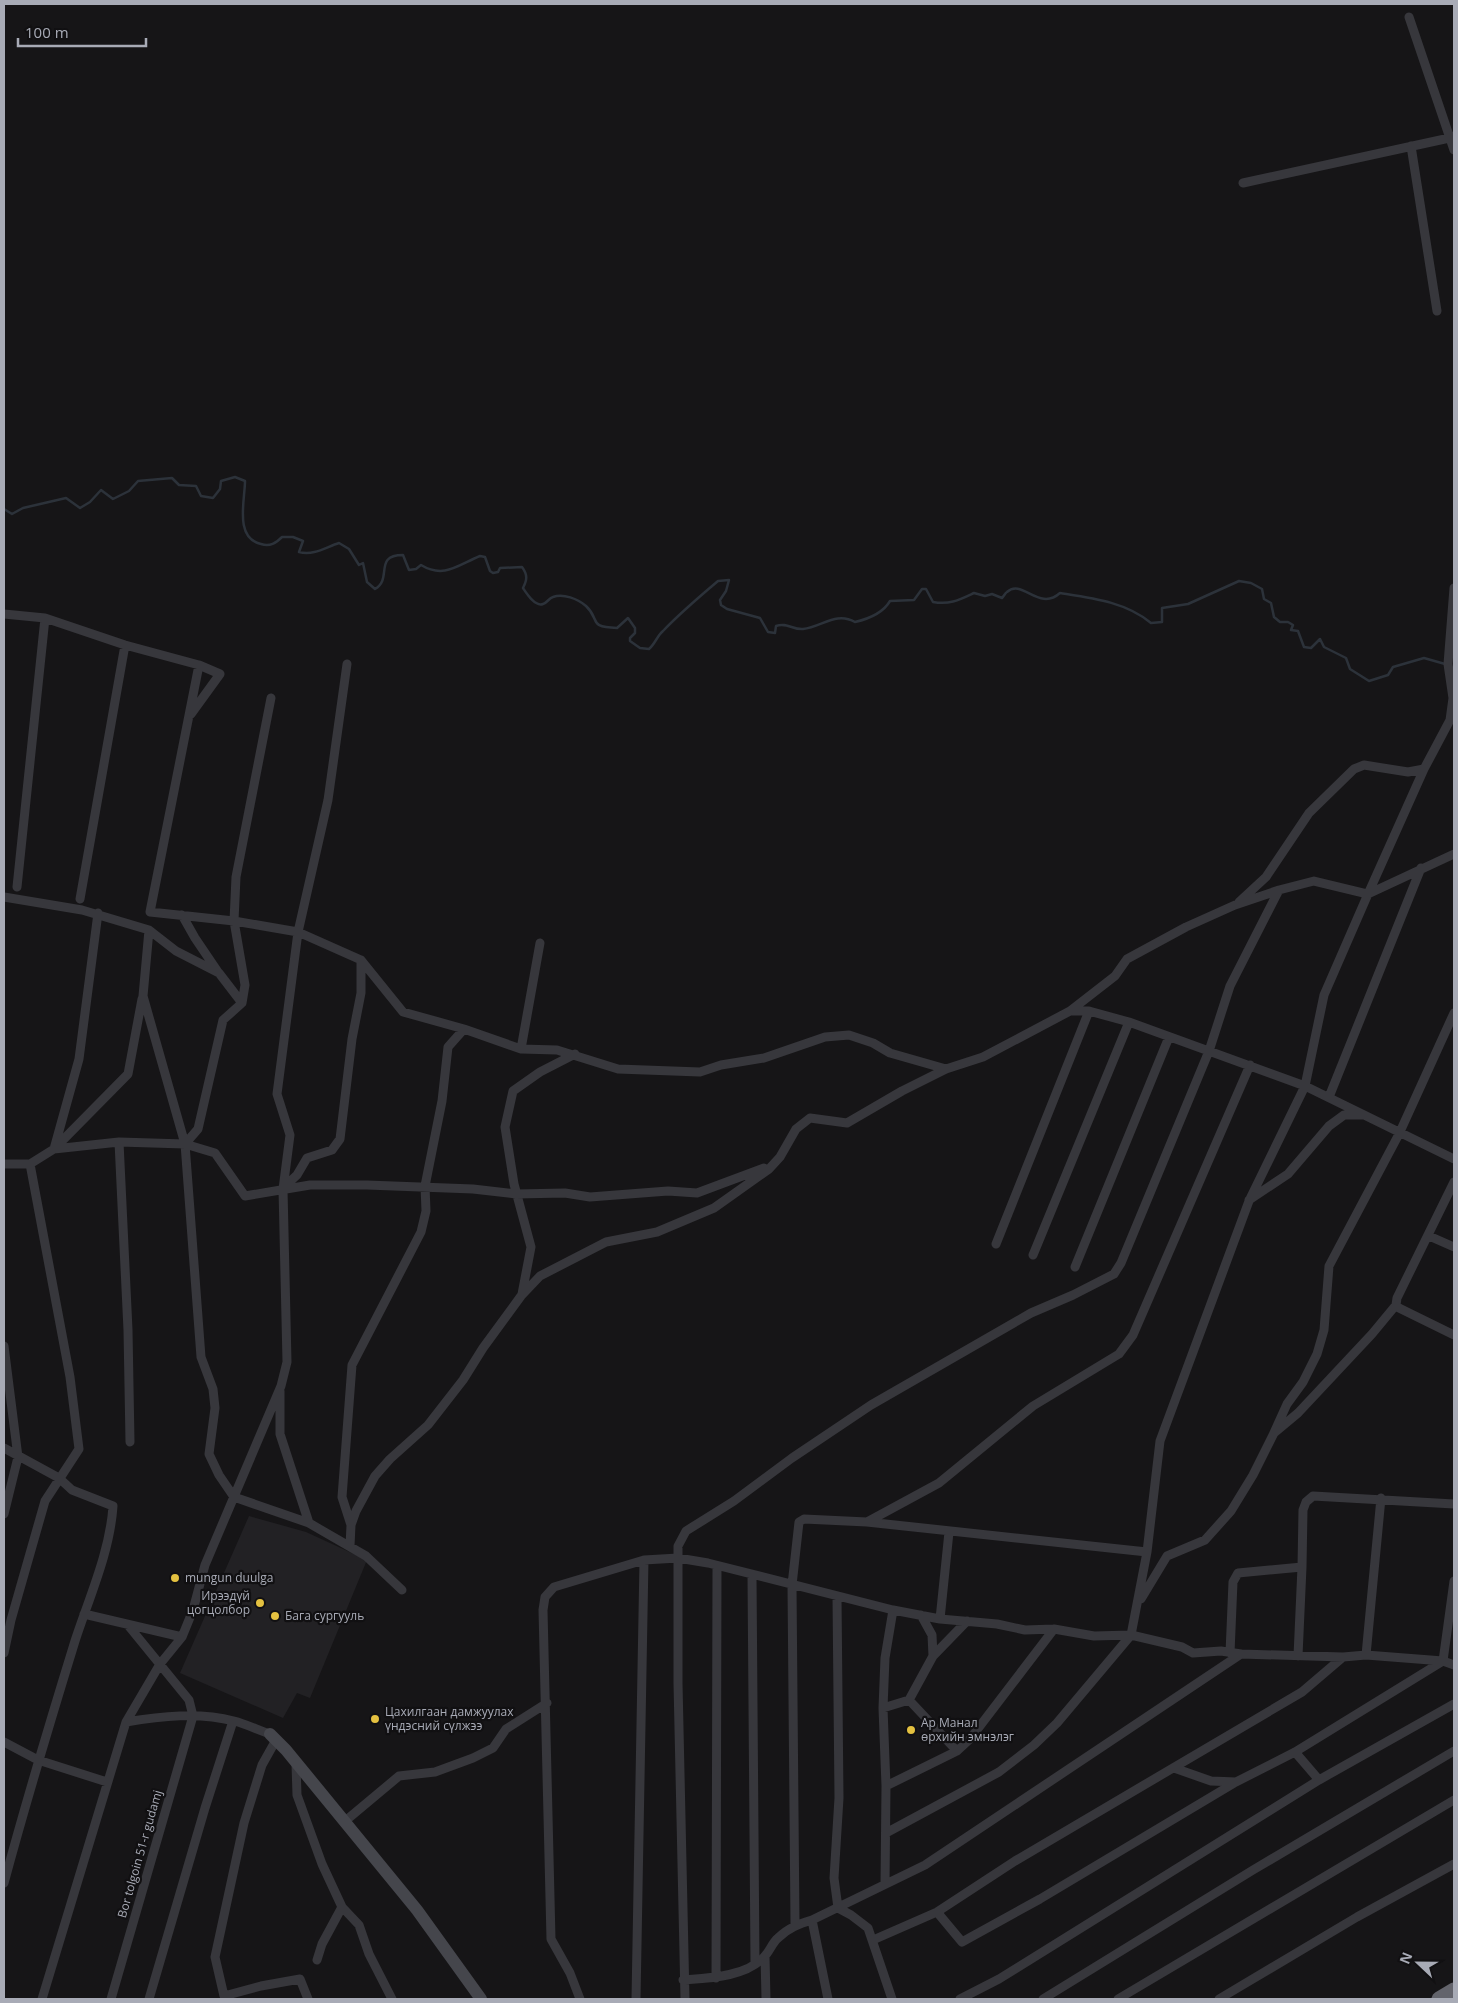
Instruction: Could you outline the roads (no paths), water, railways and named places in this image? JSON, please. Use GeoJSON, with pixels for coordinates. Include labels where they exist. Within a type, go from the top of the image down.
{"type":"FeatureCollection","features":[{"type":"Feature","properties":{"kind":"highway"},"geometry":{"type":"LineString","coordinates":[[1439,1999],[1454,1990]]}},
{"type":"Feature","properties":{"kind":"street"},"geometry":{"type":"LineString","coordinates":[[1409,17],[1453,137],[1454,150]]}},
{"type":"Feature","properties":{"kind":"street"},"geometry":{"type":"LineString","coordinates":[[1243,183],[1453,137]]}},
{"type":"Feature","properties":{"kind":"street"},"geometry":{"type":"LineString","coordinates":[[1411,146],[1437,311]]}},
{"type":"Feature","properties":{"kind":"street"},"geometry":{"type":"LineString","coordinates":[[886,1833],[999,1772],[1034,1745],[1057,1723],[1130,1635],[1147,1552],[1160,1441],[1249,1201],[1305,1086],[1324,995],[1424,769],[1450,720],[1453,698],[1448,664],[1454,588]]}},
{"type":"Feature","properties":{"kind":"street"},"geometry":{"type":"LineString","coordinates":[[4,614],[45,618],[125,645],[199,665],[220,674],[189,717]]}},
{"type":"Feature","properties":{"kind":"street"},"geometry":{"type":"LineString","coordinates":[[17,887],[45,618]]}},
{"type":"Feature","properties":{"kind":"street"},"geometry":{"type":"LineString","coordinates":[[80,899],[125,645]]}},
{"type":"Feature","properties":{"kind":"street"},"geometry":{"type":"LineString","coordinates":[[42,1999],[126,1722],[160,1664],[182,1637],[193,1610],[205,1565],[280,1386],[286,1362],[283,1189],[290,1135],[277,1094],[298,932],[328,800],[347,664]]}},
{"type":"Feature","properties":{"kind":"street"},"geometry":{"type":"LineString","coordinates":[[199,665],[150,912],[234,921],[298,932],[362,960],[403,1012],[464,1029],[521,1049],[557,1050],[575,1054],[618,1069],[700,1072],[721,1065],[764,1058],[825,1037],[849,1035],[873,1043],[890,1052],[946,1069]]}},
{"type":"Feature","properties":{"kind":"street"},"geometry":{"type":"LineString","coordinates":[[185,1144],[198,1129],[223,1020],[242,1004],[245,985],[234,921],[236,877],[270,698]]}},
{"type":"Feature","properties":{"kind":"street"},"geometry":{"type":"LineString","coordinates":[[1235,905],[1266,877],[1309,812],[1354,769],[1364,765],[1408,772],[1424,769]]}},
{"type":"Feature","properties":{"kind":"street"},"geometry":{"type":"LineString","coordinates":[[350,1546],[351,1525],[356,1511],[376,1476],[390,1459],[428,1425],[463,1380],[483,1348],[521,1296],[540,1276],[585,1251],[606,1242],[657,1232],[714,1208],[769,1169],[780,1157],[796,1129],[810,1118],[847,1123],[902,1091],[946,1069],[983,1057],[1070,1011],[1115,976],[1127,960],[1186,927],[1235,905],[1279,890],[1314,881],[1368,894],[1454,854]]}},
{"type":"Feature","properties":{"kind":"street"},"geometry":{"type":"LineString","coordinates":[[1329,1097],[1421,868]]}},
{"type":"Feature","properties":{"kind":"street"},"geometry":{"type":"LineString","coordinates":[[685,1999],[683,1980],[678,1546],[686,1531],[734,1501],[792,1458],[871,1405],[1030,1313],[1073,1295],[1114,1274],[1121,1263],[1209,1051],[1230,986],[1279,890]]}},
{"type":"Feature","properties":{"kind":"street"},"geometry":{"type":"LineString","coordinates":[[4,897],[98,913],[149,930],[176,951],[219,973]]}},
{"type":"Feature","properties":{"kind":"street"},"geometry":{"type":"LineString","coordinates":[[54,1149],[79,1059],[98,913]]}},
{"type":"Feature","properties":{"kind":"street"},"geometry":{"type":"LineString","coordinates":[[182,915],[195,938],[242,1004]]}},
{"type":"Feature","properties":{"kind":"street"},"geometry":{"type":"LineString","coordinates":[[4,1164],[30,1164],[54,1149],[128,1074],[143,996],[149,930]]}},
{"type":"Feature","properties":{"kind":"street"},"geometry":{"type":"LineString","coordinates":[[521,1049],[540,943]]}},
{"type":"Feature","properties":{"kind":"street"},"geometry":{"type":"LineString","coordinates":[[283,1189],[297,1175],[307,1158],[332,1150],[340,1139],[352,1039],[361,993],[362,960]]}},
{"type":"Feature","properties":{"kind":"street"},"geometry":{"type":"LineString","coordinates":[[143,996],[185,1144],[202,1358],[212,1389],[214,1408],[209,1454],[219,1475],[234,1497],[309,1523],[366,1556],[402,1590]]}},
{"type":"Feature","properties":{"kind":"street"},"geometry":{"type":"LineString","coordinates":[[1070,1011],[1089,1011],[1129,1022],[1305,1086],[1399,1134],[1454,1159]]}},
{"type":"Feature","properties":{"kind":"street"},"geometry":{"type":"LineString","coordinates":[[996,1244],[1089,1011]]}},
{"type":"Feature","properties":{"kind":"street"},"geometry":{"type":"LineString","coordinates":[[1135,1612],[1146,1589],[1167,1556],[1205,1540],[1231,1511],[1253,1475],[1287,1404],[1303,1382],[1317,1354],[1324,1330],[1329,1266],[1399,1134],[1454,1013]]}},
{"type":"Feature","properties":{"kind":"street"},"geometry":{"type":"LineString","coordinates":[[1033,1255],[1129,1022]]}},
{"type":"Feature","properties":{"kind":"street"},"geometry":{"type":"LineString","coordinates":[[351,1525],[342,1497],[352,1365],[379,1310],[411,1257],[421,1232],[426,1211],[425,1186],[442,1102],[448,1047],[464,1029]]}},
{"type":"Feature","properties":{"kind":"street"},"geometry":{"type":"LineString","coordinates":[[1075,1267],[1169,1038]]}},
{"type":"Feature","properties":{"kind":"street"},"geometry":{"type":"LineString","coordinates":[[521,1296],[528,1270],[531,1247],[516,1194],[505,1127],[513,1091],[540,1072],[575,1054]]}},
{"type":"Feature","properties":{"kind":"street"},"geometry":{"type":"LineString","coordinates":[[867,1522],[939,1483],[1032,1406],[1119,1354],[1133,1334],[1250,1065]]}},
{"type":"Feature","properties":{"kind":"street"},"geometry":{"type":"LineString","coordinates":[[1249,1201],[1288,1174],[1329,1126],[1344,1116],[1363,1115]]}},
{"type":"Feature","properties":{"kind":"street"},"geometry":{"type":"LineString","coordinates":[[54,1149],[120,1142],[185,1144],[215,1153],[245,1196],[310,1185],[425,1186],[516,1194],[565,1193],[590,1197],[668,1191],[697,1194],[761,1170],[780,1157]]}},
{"type":"Feature","properties":{"kind":"street"},"geometry":{"type":"LineString","coordinates":[[120,1142],[128,1330],[130,1442]]}},
{"type":"Feature","properties":{"kind":"street"},"geometry":{"type":"LineString","coordinates":[[4,1653],[11,1620],[45,1500],[80,1450],[70,1378],[30,1164]]}},
{"type":"Feature","properties":{"kind":"street"},"geometry":{"type":"LineString","coordinates":[[1273,1435],[1298,1413],[1372,1334],[1396,1305],[1397,1298],[1454,1182]]}},
{"type":"Feature","properties":{"kind":"street"},"geometry":{"type":"LineString","coordinates":[[1428,1236],[1454,1247]]}},
{"type":"Feature","properties":{"kind":"street"},"geometry":{"type":"LineString","coordinates":[[1396,1305],[1454,1335]]}},
{"type":"Feature","properties":{"kind":"street"},"geometry":{"type":"LineString","coordinates":[[4,1346],[18,1457],[4,1514]]}},
{"type":"Feature","properties":{"kind":"street"},"geometry":{"type":"LineString","coordinates":[[280,1386],[280,1434],[309,1523]]}},
{"type":"Feature","properties":{"kind":"street"},"geometry":{"type":"LineString","coordinates":[[4,1448],[59,1478],[72,1490],[113,1506],[112,1520],[100,1568],[38,1760],[4,1883]]}},
{"type":"Feature","properties":{"kind":"street"},"geometry":{"type":"LineString","coordinates":[[1298,1656],[1303,1510],[1306,1502],[1313,1496],[1381,1498],[1454,1504]]}},
{"type":"Feature","properties":{"kind":"street"},"geometry":{"type":"LineString","coordinates":[[1366,1655],[1381,1498]]}},
{"type":"Feature","properties":{"kind":"street"},"geometry":{"type":"LineString","coordinates":[[795,1925],[792,1585],[799,1522],[804,1518],[867,1522],[1147,1552]]}},
{"type":"Feature","properties":{"kind":"street"},"geometry":{"type":"LineString","coordinates":[[940,1619],[949,1532]]}},
{"type":"Feature","properties":{"kind":"street"},"geometry":{"type":"LineString","coordinates":[[580,1999],[570,1972],[551,1939],[547,1703],[543,1610],[549,1591],[554,1587],[644,1560],[678,1558],[892,1610],[940,1619],[997,1624],[1026,1630],[1054,1628],[1094,1636],[1130,1635],[1182,1647],[1193,1653],[1342,1657],[1366,1655],[1444,1661],[1454,1665]]}},
{"type":"Feature","properties":{"kind":"street"},"geometry":{"type":"LineString","coordinates":[[636,1999],[644,1560]]}},
{"type":"Feature","properties":{"kind":"street"},"geometry":{"type":"LineString","coordinates":[[716,1978],[717,1566]]}},
{"type":"Feature","properties":{"kind":"street"},"geometry":{"type":"LineString","coordinates":[[1230,1653],[1233,1582],[1238,1573],[1302,1567]]}},
{"type":"Feature","properties":{"kind":"street"},"geometry":{"type":"LineString","coordinates":[[752,1575],[755,1964]]}},
{"type":"Feature","properties":{"kind":"street"},"geometry":{"type":"LineString","coordinates":[[1444,1661],[1454,1581]]}},
{"type":"Feature","properties":{"kind":"street"},"geometry":{"type":"LineString","coordinates":[[837,1597],[839,1798],[834,1878],[838,1908]]}},
{"type":"Feature","properties":{"kind":"street"},"geometry":{"type":"LineString","coordinates":[[885,1884],[885,1658],[892,1610]]}},
{"type":"Feature","properties":{"kind":"street"},"geometry":{"type":"LineString","coordinates":[[84,1614],[182,1637]]}},
{"type":"Feature","properties":{"kind":"street"},"geometry":{"type":"LineString","coordinates":[[921,1615],[932,1635],[932,1656]]}},
{"type":"Feature","properties":{"kind":"street"},"geometry":{"type":"LineString","coordinates":[[884,1708],[909,1700],[932,1656],[967,1621]]}},
{"type":"Feature","properties":{"kind":"street"},"geometry":{"type":"LineString","coordinates":[[127,1624],[189,1700],[193,1716]]}},
{"type":"Feature","properties":{"kind":"street"},"geometry":{"type":"LineString","coordinates":[[886,1786],[957,1751],[970,1739],[1054,1628]]}},
{"type":"Feature","properties":{"kind":"street"},"geometry":{"type":"LineString","coordinates":[[683,1980],[716,1978],[755,1964],[778,1938],[795,1925],[812,1920],[926,1865],[1241,1654]]}},
{"type":"Feature","properties":{"kind":"street"},"geometry":{"type":"LineString","coordinates":[[873,1940],[937,1912],[1015,1860],[1302,1692],[1342,1657]]}},
{"type":"Feature","properties":{"kind":"street"},"geometry":{"type":"LineString","coordinates":[[937,1912],[962,1942],[1040,1899],[1236,1782],[1295,1752],[1444,1661]]}},
{"type":"Feature","properties":{"kind":"street"},"geometry":{"type":"LineString","coordinates":[[909,1700],[957,1751]]}},
{"type":"Feature","properties":{"kind":"street"},"geometry":{"type":"LineString","coordinates":[[344,1822],[399,1776],[435,1772],[473,1758],[493,1748],[506,1729],[547,1703]]}},
{"type":"Feature","properties":{"kind":"street"},"geometry":{"type":"LineString","coordinates":[[960,1999],[998,1979],[1319,1780],[1454,1704]]}},
{"type":"Feature","properties":{"kind":"street"},"geometry":{"type":"LineString","coordinates":[[126,1722],[166,1716],[193,1716],[233,1721],[273,1737],[422,1918],[481,1999]]}},
{"type":"Feature","properties":{"kind":"street","name":"Bor tolgoin 51-r gudamj"},"geometry":{"type":"LineString","coordinates":[[111,1999],[193,1716]]}},
{"type":"Feature","properties":{"kind":"street"},"geometry":{"type":"LineString","coordinates":[[149,1999],[205,1808],[233,1721]]}},
{"type":"Feature","properties":{"kind":"street"},"geometry":{"type":"LineString","coordinates":[[273,1737],[244,1823],[215,1957],[224,1996],[300,1979],[308,1999]]}},
{"type":"Feature","properties":{"kind":"street"},"geometry":{"type":"LineString","coordinates":[[4,1742],[38,1760],[107,1782]]}},
{"type":"Feature","properties":{"kind":"street"},"geometry":{"type":"LineString","coordinates":[[1043,1999],[1253,1870],[1454,1751]]}},
{"type":"Feature","properties":{"kind":"street"},"geometry":{"type":"LineString","coordinates":[[1295,1752],[1319,1780]]}},
{"type":"Feature","properties":{"kind":"street"},"geometry":{"type":"LineString","coordinates":[[296,1764],[297,1795],[322,1864],[342,1906],[359,1925],[369,1954],[392,1999]]}},
{"type":"Feature","properties":{"kind":"street"},"geometry":{"type":"LineString","coordinates":[[1174,1768],[1211,1781],[1236,1782]]}},
{"type":"Feature","properties":{"kind":"street"},"geometry":{"type":"LineString","coordinates":[[1118,1999],[1454,1800]]}},
{"type":"Feature","properties":{"kind":"street"},"geometry":{"type":"LineString","coordinates":[[1219,1999],[1357,1917],[1454,1864]]}},
{"type":"Feature","properties":{"kind":"street"},"geometry":{"type":"LineString","coordinates":[[317,1960],[322,1944],[342,1906]]}},
{"type":"Feature","properties":{"kind":"street"},"geometry":{"type":"LineString","coordinates":[[838,1908],[868,1928],[892,1999]]}},
{"type":"Feature","properties":{"kind":"street"},"geometry":{"type":"LineString","coordinates":[[812,1920],[828,1999]]}},
{"type":"Feature","properties":{"kind":"street"},"geometry":{"type":"LineString","coordinates":[[764,1956],[766,1999]]}},
{"type":"Feature","properties":{"kind":"waterway"},"geometry":{"type":"LineString","coordinates":[[4,509],[12,514],[23,508],[66,498],[80,508],[90,502],[101,490],[113,499],[129,491],[138,481],[172,478],[179,485],[196,486],[201,496],[213,498],[220,489],[221,481],[235,477],[245,481],[243,517],[247,534],[261,544],[270,545],[282,537],[293,537],[303,541],[299,552],[310,553],[339,543],[349,549],[359,565],[363,563],[367,582],[375,589],[383,579],[388,559],[394,556],[403,555],[409,570],[416,569],[421,565],[429,569],[444,571],[480,556],[485,557],[490,571],[493,573],[498,572],[500,568],[522,567],[526,578],[523,588],[537,604],[544,603],[557,596],[570,597],[586,606],[596,622],[602,626],[617,628],[628,618],[635,628],[635,633],[630,638],[630,641],[640,648],[649,649],[669,624],[718,581],[729,580],[726,591],[720,600],[721,605],[727,609],[760,618],[768,632],[775,633],[776,626],[780,625],[803,629],[842,618],[855,622],[860,621],[879,612],[890,601],[914,600],[922,589],[926,589],[933,602],[939,603],[954,601],[974,593],[985,596],[992,594],[1002,598],[1006,592],[1013,589],[1019,589],[1045,599],[1052,598],[1060,593],[1108,602],[1131,610],[1151,623],[1162,622],[1162,608],[1188,604],[1239,581],[1251,583],[1262,589],[1264,599],[1271,603],[1274,617],[1280,622],[1288,622],[1293,625],[1291,630],[1298,631],[1304,647],[1311,648],[1320,639],[1324,647],[1346,658],[1350,669],[1369,681],[1388,675],[1393,667],[1424,658],[1445,664]]}},
{"type":"Feature","properties":{"kind":"place","name":"mungun duulga"},"geometry":{"type":"Point","coordinates":[175,1578]}},
{"type":"Feature","properties":{"kind":"place","name":"Ирээдүй цогцолбор"},"geometry":{"type":"Point","coordinates":[260,1603]}},
{"type":"Feature","properties":{"kind":"place","name":"Бага сургууль"},"geometry":{"type":"Point","coordinates":[275,1616]}},
{"type":"Feature","properties":{"kind":"place","name":"Цахилгаан дамжуулах үндэсний сүлжээ"},"geometry":{"type":"Point","coordinates":[375,1719]}},
{"type":"Feature","properties":{"kind":"place","name":"Ар Манал өрхийн эмнэлэг"},"geometry":{"type":"Point","coordinates":[911,1730]}}]}
